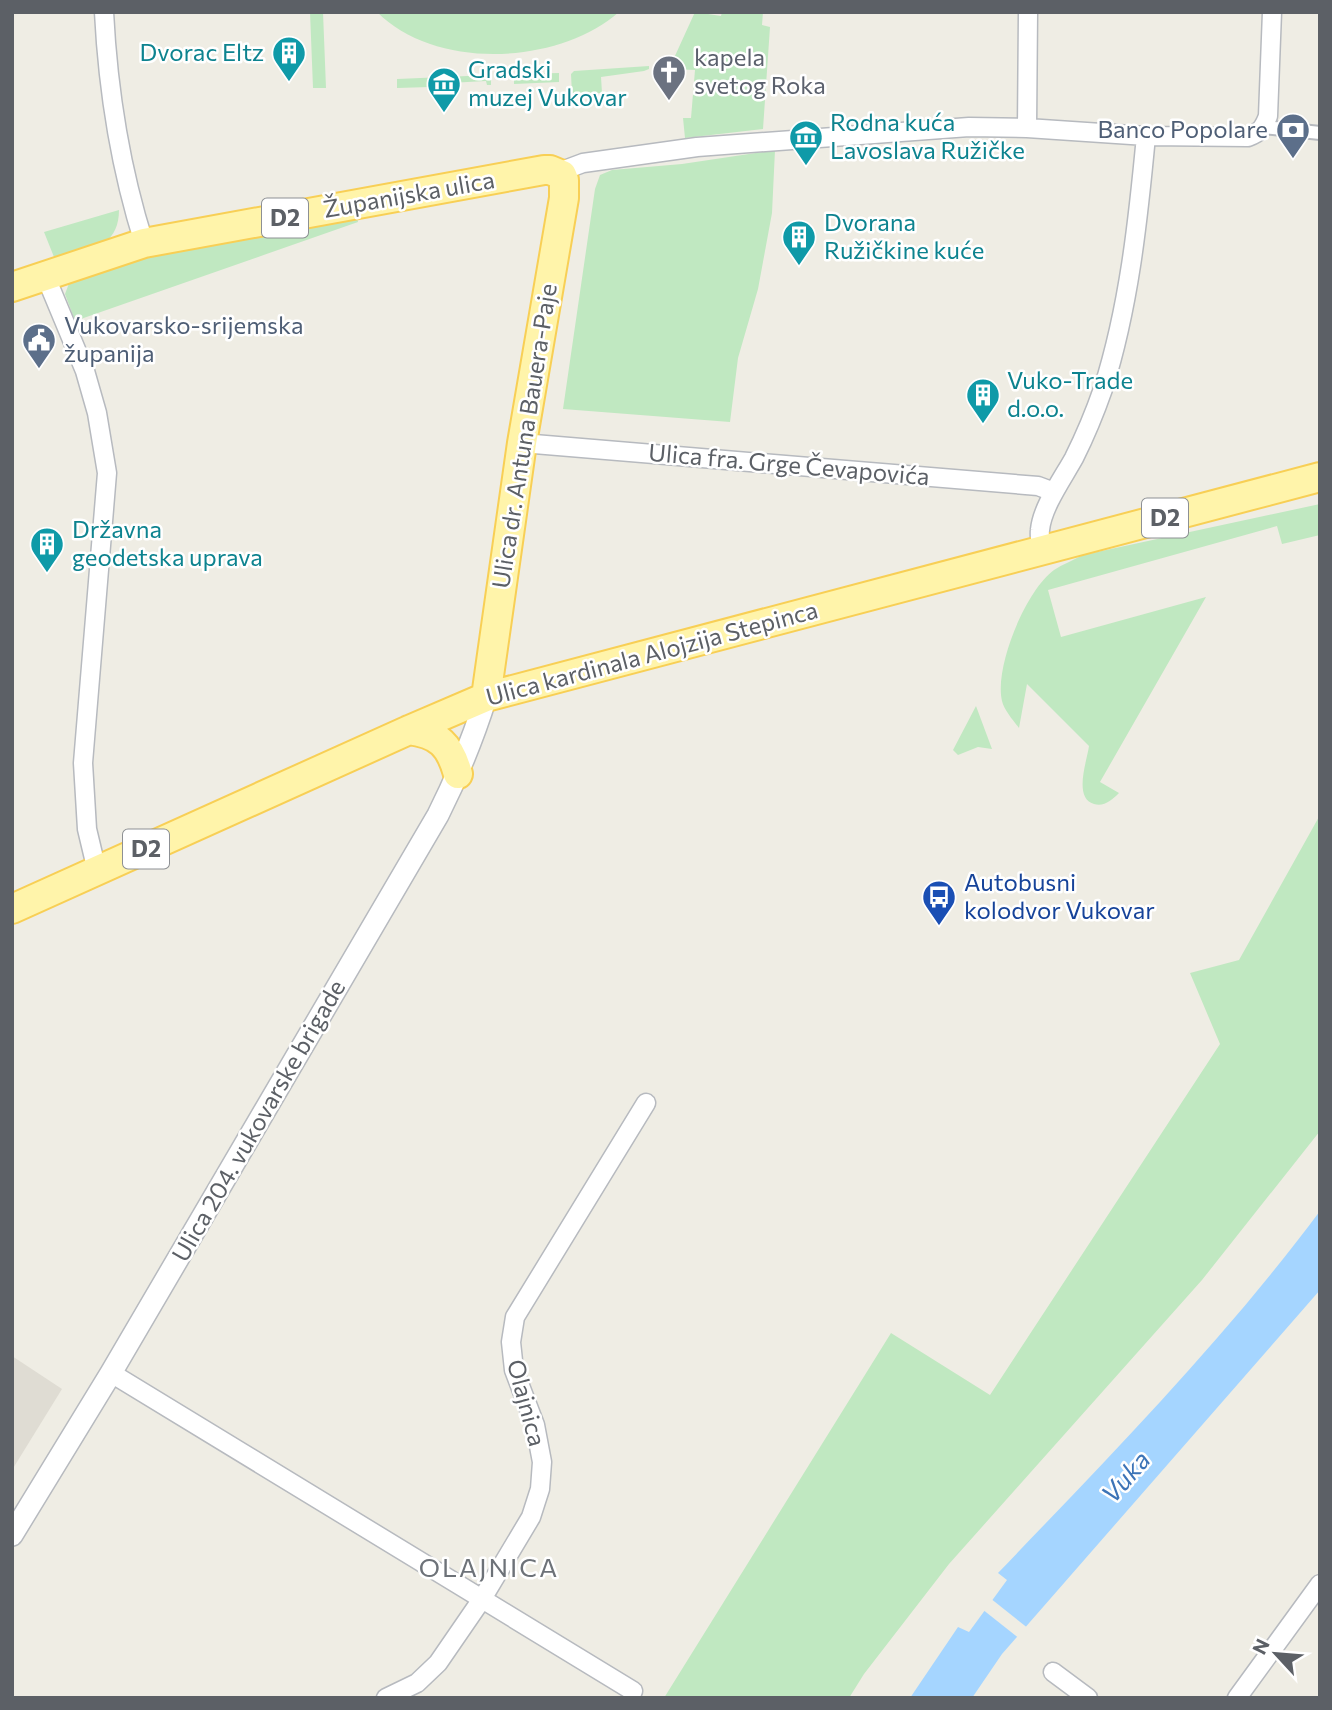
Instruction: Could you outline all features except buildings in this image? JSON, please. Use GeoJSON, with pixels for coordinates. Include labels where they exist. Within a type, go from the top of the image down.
{"type":"FeatureCollection","features":[{"type":"Feature","properties":{"kind":"main road","name":"Županijska ulica"},"geometry":{"type":"LineString","coordinates":[[12,287],[144,243],[544,170],[562,174]]}},
{"type":"Feature","properties":{"kind":"main road","name":"Ulica dr. Antuna Bauera-Paje"},"geometry":{"type":"LineString","coordinates":[[486,697],[522,443],[564,198],[562,174]]}},
{"type":"Feature","properties":{"kind":"main road","name":"Ulica kardinala Alojzija Stepinca"},"geometry":{"type":"LineString","coordinates":[[12,909],[486,697],[1320,477]]}},
{"type":"Feature","properties":{"kind":"main road"},"geometry":{"type":"LineString","coordinates":[[409,730],[425,732],[437,738],[447,748],[458,774]]}},
{"type":"Feature","properties":{"kind":"street"},"geometry":{"type":"LineString","coordinates":[[104,12],[114,126],[131,202],[144,243]]}},
{"type":"Feature","properties":{"kind":"street"},"geometry":{"type":"LineString","coordinates":[[1027,128],[1028,12]]}},
{"type":"Feature","properties":{"kind":"street"},"geometry":{"type":"LineString","coordinates":[[562,174],[567,169],[583,163],[697,147],[969,127],[1146,136],[1257,134],[1264,127],[1268,116],[1272,12]]}},
{"type":"Feature","properties":{"kind":"street"},"geometry":{"type":"LineString","coordinates":[[1264,127],[1320,133]]}},
{"type":"Feature","properties":{"kind":"street"},"geometry":{"type":"LineString","coordinates":[[1042,552],[1040,529],[1054,492],[1086,434],[1112,356],[1130,279],[1146,136]]}},
{"type":"Feature","properties":{"kind":"street"},"geometry":{"type":"LineString","coordinates":[[45,275],[85,371],[97,413],[107,473],[83,763],[88,829],[97,871]]}},
{"type":"Feature","properties":{"kind":"street","name":"Ulica fra. Grge Čevapovića"},"geometry":{"type":"LineString","coordinates":[[522,443],[1038,486],[1054,492]]}},
{"type":"Feature","properties":{"kind":"street","name":"Ulica 204. vukovarske brigade"},"geometry":{"type":"LineString","coordinates":[[12,1535],[111,1373],[438,815],[476,732],[486,697]]}},
{"type":"Feature","properties":{"kind":"street","name":"Olajnica"},"geometry":{"type":"LineString","coordinates":[[386,1698],[417,1683],[439,1663],[482,1599],[531,1517],[540,1489],[542,1462],[535,1425],[514,1370],[511,1342],[515,1317],[646,1103]]}},
{"type":"Feature","properties":{"kind":"street"},"geometry":{"type":"LineString","coordinates":[[111,1373],[634,1691]]}},
{"type":"Feature","properties":{"kind":"street"},"geometry":{"type":"LineString","coordinates":[[1237,1698],[1320,1584]]}},
{"type":"Feature","properties":{"kind":"street"},"geometry":{"type":"LineString","coordinates":[[1053,1672],[1088,1698]]}},
{"type":"Feature","properties":{"kind":"shaded area"},"geometry":{"type":"Polygon","coordinates":[[[12,1356],[62,1389],[12,1470],[12,1356]]]}},
{"type":"Feature","properties":{"kind":"green space"},"geometry":{"type":"Polygon","coordinates":[[[310,12],[323,12],[326,88],[313,88],[310,12]]]}},
{"type":"Feature","properties":{"kind":"green space"},"geometry":{"type":"Polygon","coordinates":[[[377,12],[619,12],[594,30],[564,43],[531,51],[497,54],[463,52],[431,44],[402,31],[377,12]]]}},
{"type":"Feature","properties":{"kind":"green space"},"geometry":{"type":"Polygon","coordinates":[[[695,12],[721,16],[722,12],[763,12],[762,25],[770,27],[763,129],[685,138],[683,118],[691,118],[695,70],[669,69],[695,12]]]}},
{"type":"Feature","properties":{"kind":"green space"},"geometry":{"type":"Polygon","coordinates":[[[649,66],[649,69],[644,71],[601,77],[602,93],[572,94],[571,74],[574,71],[649,66]]]}},
{"type":"Feature","properties":{"kind":"green space"},"geometry":{"type":"Polygon","coordinates":[[[559,73],[559,82],[514,84],[514,74],[559,73]]]}},
{"type":"Feature","properties":{"kind":"green space"},"geometry":{"type":"Polygon","coordinates":[[[491,75],[491,85],[487,85],[486,81],[397,88],[397,79],[491,75]]]}},
{"type":"Feature","properties":{"kind":"green space"},"geometry":{"type":"Polygon","coordinates":[[[775,150],[772,213],[758,289],[738,358],[730,422],[563,409],[595,189],[600,175],[612,170],[682,164],[775,150]]]}},
{"type":"Feature","properties":{"kind":"green space"},"geometry":{"type":"Polygon","coordinates":[[[354,205],[358,222],[75,321],[65,294],[71,278],[157,248],[354,205]]]}},
{"type":"Feature","properties":{"kind":"green space"},"geometry":{"type":"Polygon","coordinates":[[[119,210],[118,223],[107,241],[89,251],[56,262],[44,232],[119,210]]]}},
{"type":"Feature","properties":{"kind":"green space"},"geometry":{"type":"Polygon","coordinates":[[[1320,504],[1320,535],[1282,544],[1277,526],[1048,590],[1061,637],[1206,597],[1100,782],[1119,793],[1101,805],[1088,800],[1083,787],[1089,746],[1027,684],[1019,728],[1002,701],[1003,669],[1008,650],[1023,611],[1043,580],[1054,570],[1083,555],[1320,504]]]}},
{"type":"Feature","properties":{"kind":"green space"},"geometry":{"type":"Polygon","coordinates":[[[976,706],[992,749],[978,747],[958,755],[953,750],[976,706]]]}},
{"type":"Feature","properties":{"kind":"green space"},"geometry":{"type":"Polygon","coordinates":[[[1320,815],[1320,1131],[1202,1280],[949,1564],[864,1674],[849,1698],[664,1698],[891,1333],[990,1395],[1220,1044],[1190,973],[1239,960],[1320,815]]]}},
{"type":"Feature","properties":{"kind":"water","name":"Vuka"},"geometry":{"type":"Polygon","coordinates":[[[1320,1211],[1320,1290],[1002,1654],[972,1698],[910,1698],[958,1627],[969,1632],[1007,1580],[998,1573],[1205,1352],[1320,1211]]]}},
{"type":"Feature","properties":{"kind":"pier"},"geometry":{"type":"Polygon","coordinates":[[[990,1598],[1029,1629],[1020,1639],[982,1609],[990,1598]]]}},
{"type":"Feature","properties":{"kind":"place","name":"Dvorac Eltz"},"geometry":{"type":"Point","coordinates":[289,83]}},
{"type":"Feature","properties":{"kind":"place","name":"kapela svetog Roka"},"geometry":{"type":"Point","coordinates":[669,102]}},
{"type":"Feature","properties":{"kind":"place","name":"Gradski muzej Vukovar"},"geometry":{"type":"Point","coordinates":[444,114]}},
{"type":"Feature","properties":{"kind":"place","name":"Banco Popolare"},"geometry":{"type":"Point","coordinates":[1293,160]}},
{"type":"Feature","properties":{"kind":"place","name":"Rodna kuća Lavoslava Ružičke"},"geometry":{"type":"Point","coordinates":[806,167]}},
{"type":"Feature","properties":{"kind":"place","name":"Dvorana Ružičkine kuće"},"geometry":{"type":"Point","coordinates":[799,267]}},
{"type":"Feature","properties":{"kind":"place","name":"Vukovarsko-srijemska županija"},"geometry":{"type":"Point","coordinates":[39,370]}},
{"type":"Feature","properties":{"kind":"place","name":"Vuko-Trade d.o.o."},"geometry":{"type":"Point","coordinates":[983,425]}},
{"type":"Feature","properties":{"kind":"place","name":"Državna geodetska uprava"},"geometry":{"type":"Point","coordinates":[47,574]}},
{"type":"Feature","properties":{"kind":"place","name":"Autobusni kolodvor Vukovar"},"geometry":{"type":"Point","coordinates":[939,927]}},
{"type":"Feature","properties":{"kind":"district","name":"OLAJNICA"},"geometry":{"type":"Point","coordinates":[489,1568]}}]}
